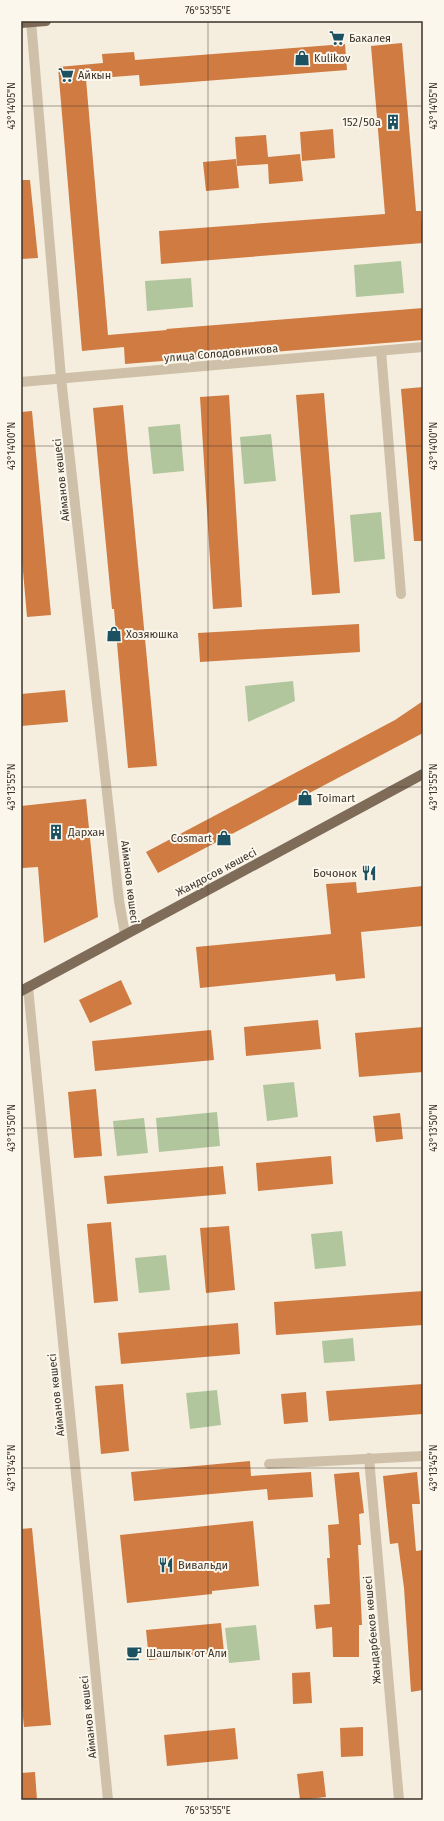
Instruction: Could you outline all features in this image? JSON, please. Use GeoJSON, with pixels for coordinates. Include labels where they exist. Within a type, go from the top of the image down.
{"type":"FeatureCollection","features":[{"type":"Feature","properties":{"kind":"main road"},"geometry":{"type":"LineString","coordinates":[[28,22],[46,21]]}},
{"type":"Feature","properties":{"kind":"main road","name":"Жандосов көшесі"},"geometry":{"type":"LineString","coordinates":[[25,989],[423,774]]}},
{"type":"Feature","properties":{"kind":"street","name":"Айманов көшесі"},"geometry":{"type":"LineString","coordinates":[[28,22],[61,378],[119,901],[125,934]]}},
{"type":"Feature","properties":{"kind":"street","name":"улица Солодовникова"},"geometry":{"type":"LineString","coordinates":[[21,382],[423,347]]}},
{"type":"Feature","properties":{"kind":"street"},"geometry":{"type":"LineString","coordinates":[[381,351],[401,594]]}},
{"type":"Feature","properties":{"kind":"street","name":"Айманов көшесі"},"geometry":{"type":"LineString","coordinates":[[25,989],[108,1800]]}},
{"type":"Feature","properties":{"kind":"street"},"geometry":{"type":"LineString","coordinates":[[269,1464],[423,1456]]}},
{"type":"Feature","properties":{"kind":"street","name":"Жандарбеков көшесі"},"geometry":{"type":"LineString","coordinates":[[369,1458],[399,1800]]}},
{"type":"Feature","properties":{"kind":"green space"},"geometry":{"type":"Polygon","coordinates":[[[401,261],[404,293],[356,297],[354,265],[401,261]]]}},
{"type":"Feature","properties":{"kind":"green space"},"geometry":{"type":"Polygon","coordinates":[[[191,278],[193,307],[147,311],[145,281],[191,278]]]}},
{"type":"Feature","properties":{"kind":"green space"},"geometry":{"type":"Polygon","coordinates":[[[180,424],[184,471],[153,474],[148,427],[180,424]]]}},
{"type":"Feature","properties":{"kind":"green space"},"geometry":{"type":"Polygon","coordinates":[[[271,434],[276,481],[244,484],[240,437],[271,434]]]}},
{"type":"Feature","properties":{"kind":"green space"},"geometry":{"type":"Polygon","coordinates":[[[381,512],[385,559],[354,562],[350,515],[381,512]]]}},
{"type":"Feature","properties":{"kind":"green space"},"geometry":{"type":"Polygon","coordinates":[[[293,681],[295,701],[248,722],[245,686],[293,681]]]}},
{"type":"Feature","properties":{"kind":"green space"},"geometry":{"type":"Polygon","coordinates":[[[294,1082],[298,1117],[267,1121],[263,1085],[294,1082]]]}},
{"type":"Feature","properties":{"kind":"green space"},"geometry":{"type":"Polygon","coordinates":[[[217,1112],[220,1146],[159,1152],[156,1118],[217,1112]]]}},
{"type":"Feature","properties":{"kind":"green space"},"geometry":{"type":"Polygon","coordinates":[[[144,1118],[148,1153],[117,1156],[113,1121],[144,1118]]]}},
{"type":"Feature","properties":{"kind":"green space"},"geometry":{"type":"Polygon","coordinates":[[[342,1231],[346,1266],[315,1269],[311,1234],[342,1231]]]}},
{"type":"Feature","properties":{"kind":"green space"},"geometry":{"type":"Polygon","coordinates":[[[166,1255],[170,1290],[139,1293],[135,1258],[166,1255]]]}},
{"type":"Feature","properties":{"kind":"green space"},"geometry":{"type":"Polygon","coordinates":[[[353,1338],[355,1361],[324,1363],[322,1341],[353,1338]]]}},
{"type":"Feature","properties":{"kind":"green space"},"geometry":{"type":"Polygon","coordinates":[[[217,1390],[221,1425],[190,1429],[186,1393],[217,1390]]]}},
{"type":"Feature","properties":{"kind":"green space"},"geometry":{"type":"Polygon","coordinates":[[[256,1625],[260,1660],[229,1663],[225,1628],[256,1625]]]}},
{"type":"Feature","properties":{"kind":"building"},"geometry":{"type":"Polygon","coordinates":[[[402,43],[416,211],[421,211],[423,243],[161,264],[159,231],[385,214],[371,46],[402,43]]]}},
{"type":"Feature","properties":{"kind":"building"},"geometry":{"type":"Polygon","coordinates":[[[345,44],[347,70],[140,86],[139,75],[86,79],[108,335],[423,308],[423,340],[125,364],[124,347],[82,351],[58,67],[103,63],[102,54],[134,52],[135,60],[345,44]]]}},
{"type":"Feature","properties":{"kind":"building"},"geometry":{"type":"Polygon","coordinates":[[[333,129],[335,158],[302,161],[300,132],[333,129]]]}},
{"type":"Feature","properties":{"kind":"building"},"geometry":{"type":"Polygon","coordinates":[[[266,135],[268,157],[300,154],[303,181],[269,184],[268,164],[237,166],[235,137],[266,135]]]}},
{"type":"Feature","properties":{"kind":"building"},"geometry":{"type":"Polygon","coordinates":[[[236,159],[239,188],[206,191],[203,162],[236,159]]]}},
{"type":"Feature","properties":{"kind":"building"},"geometry":{"type":"Polygon","coordinates":[[[21,180],[30,180],[38,258],[21,259],[21,180]]]}},
{"type":"Feature","properties":{"kind":"building"},"geometry":{"type":"Polygon","coordinates":[[[423,387],[423,541],[414,541],[401,389],[423,387]]]}},
{"type":"Feature","properties":{"kind":"building"},"geometry":{"type":"Polygon","coordinates":[[[324,393],[340,593],[312,595],[296,395],[324,393]]]}},
{"type":"Feature","properties":{"kind":"building"},"geometry":{"type":"Polygon","coordinates":[[[229,395],[242,607],[213,609],[200,397],[229,395]]]}},
{"type":"Feature","properties":{"kind":"building"},"geometry":{"type":"Polygon","coordinates":[[[123,405],[157,766],[128,768],[114,609],[112,609],[93,408],[123,405]]]}},
{"type":"Feature","properties":{"kind":"building"},"geometry":{"type":"Polygon","coordinates":[[[32,411],[51,615],[27,617],[21,548],[21,412],[32,411]]]}},
{"type":"Feature","properties":{"kind":"building"},"geometry":{"type":"Polygon","coordinates":[[[359,624],[360,652],[200,662],[198,633],[359,624]]]}},
{"type":"Feature","properties":{"kind":"building"},"geometry":{"type":"Polygon","coordinates":[[[65,690],[68,722],[21,726],[21,694],[65,690]]]}},
{"type":"Feature","properties":{"kind":"building"},"geometry":{"type":"Polygon","coordinates":[[[423,701],[423,733],[158,873],[146,852],[395,720],[423,701]]]}},
{"type":"Feature","properties":{"kind":"building"},"geometry":{"type":"Polygon","coordinates":[[[86,799],[98,917],[44,943],[38,867],[22,868],[21,806],[86,799]]]}},
{"type":"Feature","properties":{"kind":"building"},"geometry":{"type":"Polygon","coordinates":[[[356,882],[357,893],[423,886],[423,926],[361,932],[365,978],[336,981],[335,974],[200,988],[196,947],[331,934],[326,884],[356,882]]]}},
{"type":"Feature","properties":{"kind":"building"},"geometry":{"type":"Polygon","coordinates":[[[121,980],[132,1004],[90,1023],[79,1000],[121,980]]]}},
{"type":"Feature","properties":{"kind":"building"},"geometry":{"type":"Polygon","coordinates":[[[318,1020],[321,1049],[246,1056],[244,1027],[318,1020]]]}},
{"type":"Feature","properties":{"kind":"building"},"geometry":{"type":"Polygon","coordinates":[[[423,1027],[423,1072],[359,1077],[355,1033],[423,1027]]]}},
{"type":"Feature","properties":{"kind":"building"},"geometry":{"type":"Polygon","coordinates":[[[211,1030],[214,1060],[95,1071],[92,1041],[211,1030]]]}},
{"type":"Feature","properties":{"kind":"building"},"geometry":{"type":"Polygon","coordinates":[[[96,1089],[102,1156],[74,1158],[68,1092],[96,1089]]]}},
{"type":"Feature","properties":{"kind":"building"},"geometry":{"type":"Polygon","coordinates":[[[400,1113],[403,1139],[376,1142],[373,1116],[400,1113]]]}},
{"type":"Feature","properties":{"kind":"building"},"geometry":{"type":"Polygon","coordinates":[[[331,1156],[333,1184],[258,1191],[256,1163],[331,1156]]]}},
{"type":"Feature","properties":{"kind":"building"},"geometry":{"type":"Polygon","coordinates":[[[223,1166],[226,1194],[107,1204],[104,1176],[223,1166]]]}},
{"type":"Feature","properties":{"kind":"building"},"geometry":{"type":"Polygon","coordinates":[[[111,1222],[118,1301],[94,1303],[87,1224],[111,1222]]]}},
{"type":"Feature","properties":{"kind":"building"},"geometry":{"type":"Polygon","coordinates":[[[229,1226],[235,1290],[206,1293],[200,1228],[229,1226]]]}},
{"type":"Feature","properties":{"kind":"building"},"geometry":{"type":"Polygon","coordinates":[[[423,1291],[423,1325],[276,1335],[274,1302],[423,1291]]]}},
{"type":"Feature","properties":{"kind":"building"},"geometry":{"type":"Polygon","coordinates":[[[238,1323],[240,1354],[121,1364],[118,1333],[238,1323]]]}},
{"type":"Feature","properties":{"kind":"building"},"geometry":{"type":"Polygon","coordinates":[[[123,1384],[129,1451],[101,1454],[95,1386],[123,1384]]]}},
{"type":"Feature","properties":{"kind":"building"},"geometry":{"type":"Polygon","coordinates":[[[423,1384],[423,1414],[329,1421],[326,1391],[423,1384]]]}},
{"type":"Feature","properties":{"kind":"building"},"geometry":{"type":"Polygon","coordinates":[[[306,1392],[308,1422],[284,1424],[281,1394],[306,1392]]]}},
{"type":"Feature","properties":{"kind":"building"},"geometry":{"type":"Polygon","coordinates":[[[250,1461],[251,1476],[311,1472],[313,1497],[268,1500],[267,1489],[134,1501],[131,1472],[250,1461]]]}},
{"type":"Feature","properties":{"kind":"building"},"geometry":{"type":"Polygon","coordinates":[[[359,1472],[364,1513],[359,1514],[361,1545],[358,1545],[362,1625],[359,1625],[359,1657],[333,1657],[332,1627],[316,1629],[314,1605],[330,1604],[327,1558],[330,1558],[328,1525],[339,1524],[334,1474],[359,1472]]]}},
{"type":"Feature","properties":{"kind":"building"},"geometry":{"type":"Polygon","coordinates":[[[417,1472],[420,1504],[412,1504],[416,1551],[423,1550],[423,1690],[411,1692],[404,1588],[398,1543],[390,1544],[383,1476],[417,1472]]]}},
{"type":"Feature","properties":{"kind":"building","name":"Вивальди"},"geometry":{"type":"Polygon","coordinates":[[[253,1521],[259,1586],[212,1591],[212,1594],[127,1603],[120,1535],[253,1521]]]}},
{"type":"Feature","properties":{"kind":"building"},"geometry":{"type":"Polygon","coordinates":[[[32,1528],[51,1725],[24,1727],[21,1698],[21,1529],[32,1528]]]}},
{"type":"Feature","properties":{"kind":"building"},"geometry":{"type":"Polygon","coordinates":[[[221,1623],[224,1652],[149,1660],[146,1630],[221,1623]]]}},
{"type":"Feature","properties":{"kind":"building"},"geometry":{"type":"Polygon","coordinates":[[[310,1672],[312,1703],[293,1704],[292,1673],[310,1672]]]}},
{"type":"Feature","properties":{"kind":"building"},"geometry":{"type":"Polygon","coordinates":[[[363,1727],[363,1756],[341,1757],[340,1728],[363,1727]]]}},
{"type":"Feature","properties":{"kind":"building"},"geometry":{"type":"Polygon","coordinates":[[[235,1728],[238,1759],[167,1766],[164,1735],[235,1728]]]}},
{"type":"Feature","properties":{"kind":"building"},"geometry":{"type":"Polygon","coordinates":[[[323,1771],[326,1797],[300,1800],[297,1774],[323,1771]]]}},
{"type":"Feature","properties":{"kind":"building"},"geometry":{"type":"Polygon","coordinates":[[[35,1772],[37,1800],[21,1800],[21,1773],[35,1772]]]}},
{"type":"Feature","properties":{"kind":"place","name":"Бакалея"},"geometry":{"type":"Point","coordinates":[337,38]}},
{"type":"Feature","properties":{"kind":"place","name":"Kulikov"},"geometry":{"type":"Point","coordinates":[302,58]}},
{"type":"Feature","properties":{"kind":"place","name":"Айкын"},"geometry":{"type":"Point","coordinates":[66,75]}},
{"type":"Feature","properties":{"kind":"place","name":"152/50a"},"geometry":{"type":"Point","coordinates":[393,122]}},
{"type":"Feature","properties":{"kind":"place","name":"Хозяюшка"},"geometry":{"type":"Point","coordinates":[114,634]}},
{"type":"Feature","properties":{"kind":"place","name":"Toimart"},"geometry":{"type":"Point","coordinates":[305,798]}},
{"type":"Feature","properties":{"kind":"place","name":"Дархан"},"geometry":{"type":"Point","coordinates":[56,832]}},
{"type":"Feature","properties":{"kind":"place","name":"Cosmart"},"geometry":{"type":"Point","coordinates":[224,838]}},
{"type":"Feature","properties":{"kind":"place","name":"Бочонок"},"geometry":{"type":"Point","coordinates":[369,873]}},
{"type":"Feature","properties":{"kind":"place","name":"Вивальди"},"geometry":{"type":"Point","coordinates":[166,1565]}},
{"type":"Feature","properties":{"kind":"place","name":"Шашлык от Али"},"geometry":{"type":"Point","coordinates":[134,1653]}}]}
